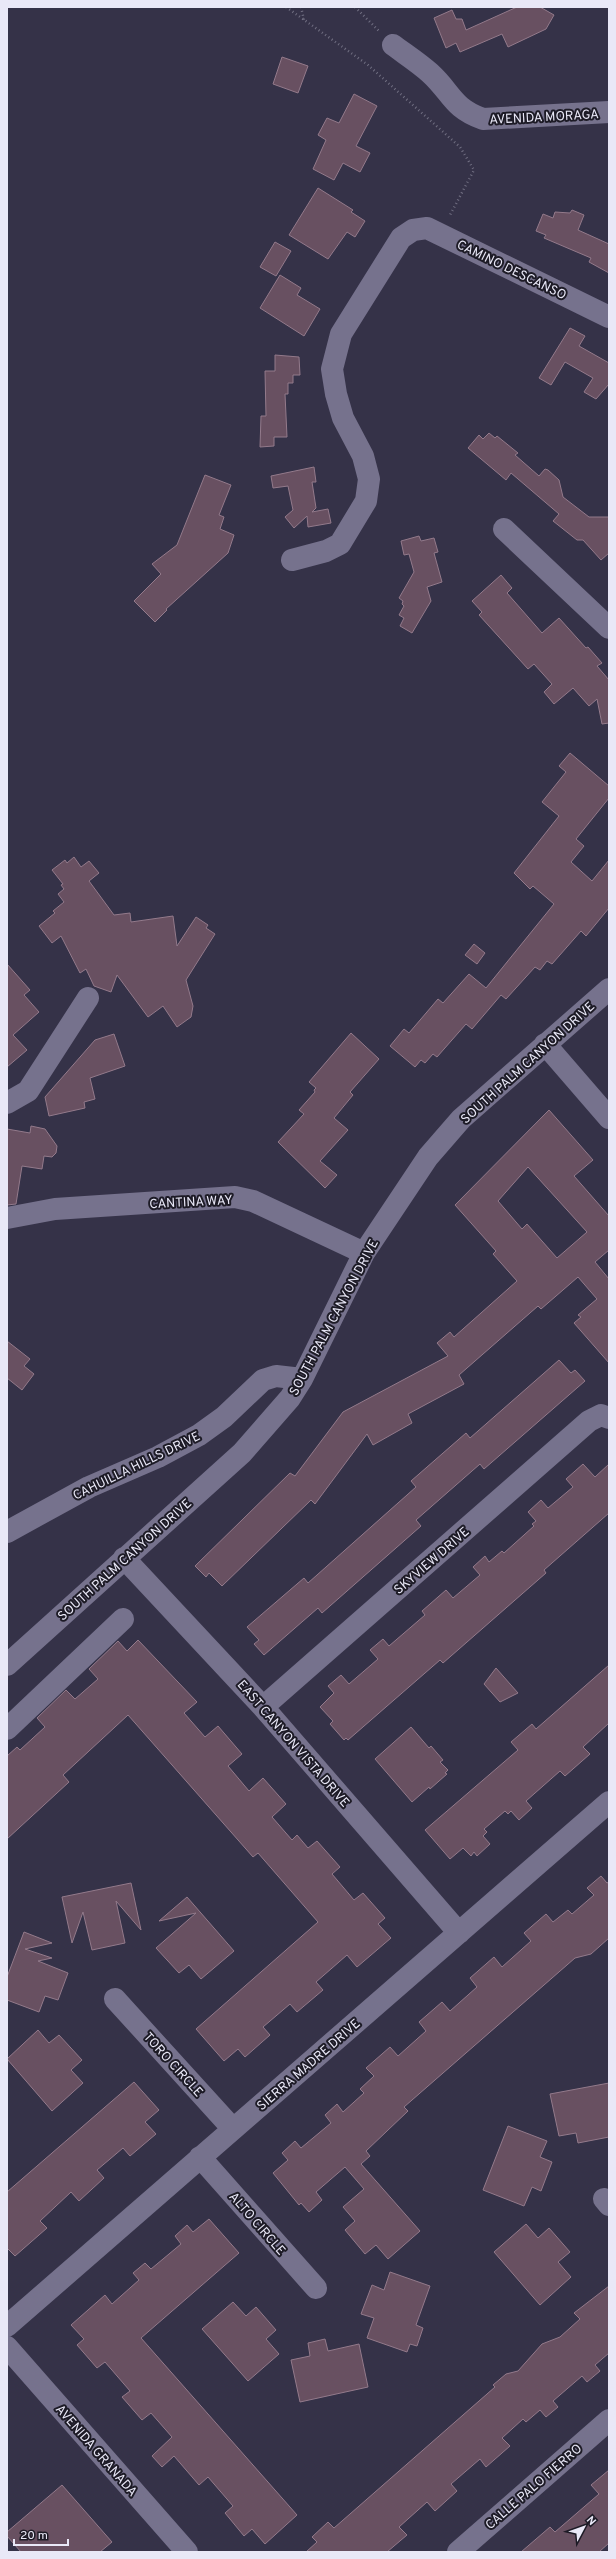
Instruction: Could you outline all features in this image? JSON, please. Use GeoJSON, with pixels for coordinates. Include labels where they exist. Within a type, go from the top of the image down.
{"type":"FeatureCollection","features":[{"type":"Feature","properties":{"kind":"street","name":"AVENIDA MORAGA"},"geometry":{"type":"LineString","coordinates":[[393,45],[431,74],[454,104],[470,115],[483,120],[609,112]]}},
{"type":"Feature","properties":{"kind":"street","name":"CAMINO DESCANSO"},"geometry":{"type":"LineString","coordinates":[[292,560],[326,551],[340,544],[366,501],[369,479],[364,456],[343,418],[336,394],[332,369],[341,334],[401,238],[413,230],[427,228],[609,317]]}},
{"type":"Feature","properties":{"kind":"street"},"geometry":{"type":"LineString","coordinates":[[504,529],[609,628]]}},
{"type":"Feature","properties":{"kind":"street","name":"SOUTH PALM CANYON DRIVE"},"geometry":{"type":"LineString","coordinates":[[7,1665],[242,1453],[290,1398],[302,1379],[364,1253],[428,1157],[461,1119],[609,989]]}},
{"type":"Feature","properties":{"kind":"street"},"geometry":{"type":"LineString","coordinates":[[7,1103],[28,1091],[88,998]]}},
{"type":"Feature","properties":{"kind":"street"},"geometry":{"type":"LineString","coordinates":[[545,1044],[609,1118]]}},
{"type":"Feature","properties":{"kind":"street","name":"CANTINA WAY"},"geometry":{"type":"LineString","coordinates":[[7,1218],[54,1210],[235,1197],[253,1201],[364,1253]]}},
{"type":"Feature","properties":{"kind":"street","name":"CAHUILLA HILLS DRIVE"},"geometry":{"type":"LineString","coordinates":[[7,1532],[82,1491],[158,1457],[199,1435],[224,1417],[263,1380],[276,1376],[302,1379]]}},
{"type":"Feature","properties":{"kind":"street","name":"SKYVIEW DRIVE"},"geometry":{"type":"LineString","coordinates":[[263,1707],[589,1422],[605,1416]]}},
{"type":"Feature","properties":{"kind":"street","name":"EAST CANYON VISTA DRIVE"},"geometry":{"type":"LineString","coordinates":[[124,1558],[263,1707],[459,1933]]}},
{"type":"Feature","properties":{"kind":"street"},"geometry":{"type":"LineString","coordinates":[[7,1729],[123,1619]]}},
{"type":"Feature","properties":{"kind":"street","name":"SIERRA MADRE DRIVE"},"geometry":{"type":"LineString","coordinates":[[7,2326],[609,1803]]}},
{"type":"Feature","properties":{"kind":"street","name":"TORO CIRCLE"},"geometry":{"type":"LineString","coordinates":[[115,1999],[233,2129]]}},
{"type":"Feature","properties":{"kind":"street","name":"ALTO CIRCLE"},"geometry":{"type":"LineString","coordinates":[[200,2157],[316,2288]]}},
{"type":"Feature","properties":{"kind":"street","name":"AVENIDA GRANADA"},"geometry":{"type":"LineString","coordinates":[[7,2347],[187,2552]]}},
{"type":"Feature","properties":{"kind":"street","name":"CALLE PALO FIERRO"},"geometry":{"type":"LineString","coordinates":[[458,2552],[609,2420]]}},
{"type":"Feature","properties":{"kind":"path"},"geometry":{"type":"LineString","coordinates":[[286,7],[368,65],[460,147],[474,170],[440,234]]}},
{"type":"Feature","properties":{"kind":"path"},"geometry":{"type":"LineString","coordinates":[[301,7],[304,20]]}},
{"type":"Feature","properties":{"kind":"path"},"geometry":{"type":"LineString","coordinates":[[355,7],[393,45]]}},
{"type":"Feature","properties":{"kind":"building"},"geometry":{"type":"Polygon","coordinates":[[[517,7],[540,7],[554,15],[546,29],[508,47],[502,34],[460,52],[456,43],[446,48],[434,18],[452,10],[456,19],[462,19],[466,30],[517,7]]]}},
{"type":"Feature","properties":{"kind":"building"},"geometry":{"type":"Polygon","coordinates":[[[282,57],[308,66],[298,93],[273,84],[282,57]]]}},
{"type":"Feature","properties":{"kind":"building"},"geometry":{"type":"Polygon","coordinates":[[[354,94],[377,106],[356,146],[370,153],[360,172],[343,163],[334,180],[313,169],[326,140],[318,135],[327,118],[339,123],[354,94]]]}},
{"type":"Feature","properties":{"kind":"building"},"geometry":{"type":"Polygon","coordinates":[[[318,188],[353,210],[351,212],[365,221],[355,237],[347,232],[328,259],[289,235],[318,188]]]}},
{"type":"Feature","properties":{"kind":"building"},"geometry":{"type":"Polygon","coordinates":[[[572,210],[584,215],[578,230],[609,244],[609,273],[589,262],[591,258],[544,238],[546,235],[536,231],[543,214],[553,218],[555,212],[570,213],[572,210]]]}},
{"type":"Feature","properties":{"kind":"building"},"geometry":{"type":"Polygon","coordinates":[[[275,242],[291,251],[276,276],[260,267],[275,242]]]}},
{"type":"Feature","properties":{"kind":"building"},"geometry":{"type":"Polygon","coordinates":[[[280,275],[301,288],[297,295],[320,309],[304,336],[260,308],[280,275]]]}},
{"type":"Feature","properties":{"kind":"building"},"geometry":{"type":"Polygon","coordinates":[[[570,328],[585,336],[579,346],[609,363],[609,384],[596,399],[584,392],[593,378],[565,362],[551,385],[539,378],[570,328]]]}},
{"type":"Feature","properties":{"kind":"building"},"geometry":{"type":"Polygon","coordinates":[[[275,355],[299,357],[300,375],[293,375],[293,383],[288,383],[288,394],[285,394],[287,437],[274,437],[274,446],[260,447],[261,416],[266,416],[265,371],[275,371],[275,355]]]}},
{"type":"Feature","properties":{"kind":"building"},"geometry":{"type":"Polygon","coordinates":[[[489,433],[495,438],[497,436],[518,453],[515,455],[539,476],[545,469],[548,470],[559,480],[563,497],[589,517],[609,517],[609,553],[601,560],[583,540],[577,540],[553,521],[559,514],[511,473],[506,480],[468,448],[479,435],[483,439],[489,433]]]}},
{"type":"Feature","properties":{"kind":"building"},"geometry":{"type":"Polygon","coordinates":[[[314,467],[316,482],[312,482],[316,508],[312,512],[328,509],[331,523],[308,527],[307,516],[294,528],[285,517],[293,510],[288,486],[273,488],[271,476],[314,467]]]}},
{"type":"Feature","properties":{"kind":"building"},"geometry":{"type":"Polygon","coordinates":[[[205,475],[231,485],[219,515],[224,517],[220,529],[234,535],[228,553],[166,609],[167,610],[155,622],[134,601],[161,574],[152,564],[177,545],[205,475]]]}},
{"type":"Feature","properties":{"kind":"building"},"geometry":{"type":"Polygon","coordinates":[[[419,536],[421,541],[434,538],[438,552],[434,553],[442,582],[427,587],[431,601],[412,633],[400,626],[404,618],[399,615],[404,606],[402,604],[403,601],[399,598],[414,572],[409,554],[404,555],[401,541],[419,536]]]}},
{"type":"Feature","properties":{"kind":"building"},"geometry":{"type":"Polygon","coordinates":[[[501,575],[512,588],[507,593],[542,633],[559,618],[586,648],[588,647],[602,663],[597,666],[609,680],[609,723],[602,724],[597,699],[589,706],[573,688],[554,704],[544,692],[552,684],[534,664],[528,669],[479,615],[482,612],[472,601],[501,575]]]}},
{"type":"Feature","properties":{"kind":"building"},"geometry":{"type":"Polygon","coordinates":[[[570,753],[609,786],[609,798],[576,839],[584,846],[571,862],[592,881],[609,860],[609,908],[586,936],[581,931],[552,964],[547,961],[540,970],[535,967],[506,999],[501,995],[472,1029],[466,1024],[437,1057],[433,1054],[425,1063],[421,1060],[415,1067],[390,1046],[404,1029],[409,1033],[438,999],[443,1003],[469,974],[486,988],[554,904],[533,886],[530,889],[514,873],[559,816],[542,802],[566,772],[559,766],[570,753]]]}},
{"type":"Feature","properties":{"kind":"building"},"geometry":{"type":"Polygon","coordinates":[[[74,857],[81,867],[89,861],[99,873],[89,881],[114,915],[130,913],[131,922],[173,916],[177,946],[196,917],[208,925],[206,928],[215,934],[186,980],[193,1006],[191,1017],[177,1027],[163,1006],[148,1017],[117,975],[111,992],[94,986],[86,969],[80,973],[61,936],[52,943],[39,926],[55,913],[53,911],[64,902],[58,894],[64,889],[61,885],[63,884],[52,870],[65,860],[67,863],[74,857]]]}},
{"type":"Feature","properties":{"kind":"building"},"geometry":{"type":"Polygon","coordinates":[[[474,944],[485,953],[477,964],[465,955],[474,944]]]}},
{"type":"Feature","properties":{"kind":"building"},"geometry":{"type":"Polygon","coordinates":[[[7,964],[30,990],[24,995],[39,1012],[13,1035],[27,1050],[7,1067],[7,964]]]}},
{"type":"Feature","properties":{"kind":"building"},"geometry":{"type":"Polygon","coordinates":[[[351,1033],[379,1059],[350,1092],[353,1095],[334,1118],[348,1130],[320,1161],[337,1175],[325,1188],[278,1142],[304,1114],[299,1110],[315,1092],[314,1090],[316,1088],[309,1082],[351,1033]]]}},
{"type":"Feature","properties":{"kind":"building"},"geometry":{"type":"Polygon","coordinates":[[[114,1034],[125,1066],[90,1078],[95,1099],[84,1102],[85,1108],[49,1116],[45,1097],[95,1040],[114,1034]]]}},
{"type":"Feature","properties":{"kind":"building"},"geometry":{"type":"Polygon","coordinates":[[[549,1110],[593,1160],[574,1176],[609,1216],[609,1250],[595,1262],[609,1279],[609,1363],[574,1323],[581,1317],[578,1315],[597,1299],[578,1277],[541,1309],[538,1306],[459,1375],[464,1384],[408,1414],[412,1423],[373,1445],[367,1434],[315,1504],[311,1500],[222,1586],[209,1573],[206,1577],[195,1566],[290,1473],[295,1476],[343,1412],[448,1356],[437,1343],[450,1332],[454,1337],[517,1281],[493,1254],[496,1251],[455,1205],[549,1110]],[[528,1167],[498,1201],[522,1229],[527,1224],[557,1258],[587,1232],[528,1167]]]}},
{"type":"Feature","properties":{"kind":"building"},"geometry":{"type":"Polygon","coordinates":[[[31,1126],[45,1129],[57,1146],[56,1153],[52,1157],[44,1156],[42,1169],[22,1166],[16,1204],[7,1205],[7,1129],[30,1133],[31,1126]]]}},
{"type":"Feature","properties":{"kind":"building"},"geometry":{"type":"Polygon","coordinates":[[[7,1341],[30,1359],[24,1366],[34,1374],[22,1390],[7,1378],[7,1341]]]}},
{"type":"Feature","properties":{"kind":"building"},"geometry":{"type":"Polygon","coordinates":[[[559,1360],[571,1373],[575,1370],[585,1381],[484,1469],[480,1464],[416,1520],[421,1526],[322,1613],[318,1608],[264,1655],[254,1644],[259,1640],[247,1627],[304,1578],[308,1583],[416,1487],[411,1481],[466,1433],[470,1438],[559,1360]]]}},
{"type":"Feature","properties":{"kind":"building"},"geometry":{"type":"Polygon","coordinates":[[[583,1464],[595,1477],[609,1464],[609,1513],[544,1570],[546,1573],[443,1663],[440,1660],[348,1740],[346,1738],[344,1740],[330,1724],[333,1721],[320,1707],[334,1693],[328,1686],[341,1675],[349,1684],[378,1659],[370,1650],[383,1639],[389,1646],[425,1615],[422,1611],[446,1590],[453,1598],[480,1575],[473,1567],[485,1556],[489,1562],[502,1551],[504,1553],[534,1526],[532,1524],[536,1521],[528,1512],[541,1500],[548,1508],[573,1487],[566,1479],[583,1464]]]}},
{"type":"Feature","properties":{"kind":"building"},"geometry":{"type":"Polygon","coordinates":[[[138,1640],[197,1702],[184,1713],[205,1737],[218,1726],[242,1754],[228,1766],[249,1791],[263,1778],[286,1804],[272,1817],[292,1840],[297,1835],[308,1848],[317,1841],[340,1867],[332,1874],[354,1900],[363,1893],[385,1918],[378,1924],[391,1938],[357,1967],[347,1955],[316,1982],[323,1990],[297,2012],[290,2004],[263,2027],[270,2035],[245,2057],[238,2049],[224,2061],[196,2029],[318,1922],[258,1853],[253,1857],[128,1715],[63,1775],[69,1782],[7,1839],[7,1756],[17,1747],[20,1750],[45,1727],[37,1718],[66,1690],[75,1699],[98,1679],[89,1669],[118,1641],[127,1651],[138,1640]]]}},
{"type":"Feature","properties":{"kind":"building"},"geometry":{"type":"Polygon","coordinates":[[[609,1665],[609,1723],[583,1747],[590,1754],[565,1776],[560,1771],[526,1801],[532,1808],[519,1820],[511,1811],[508,1814],[505,1811],[484,1829],[487,1832],[483,1836],[490,1844],[477,1856],[474,1852],[471,1856],[463,1848],[450,1859],[425,1830],[518,1750],[511,1742],[532,1724],[536,1729],[609,1665]]]}},
{"type":"Feature","properties":{"kind":"building"},"geometry":{"type":"Polygon","coordinates":[[[496,1668],[518,1693],[500,1702],[484,1684],[496,1668]]]}},
{"type":"Feature","properties":{"kind":"building"},"geometry":{"type":"Polygon","coordinates":[[[411,1727],[429,1748],[431,1746],[443,1760],[440,1762],[448,1770],[445,1773],[447,1774],[412,1802],[375,1759],[411,1727]]]}},
{"type":"Feature","properties":{"kind":"building"},"geometry":{"type":"Polygon","coordinates":[[[601,1876],[607,1883],[609,1882],[609,1938],[591,1954],[575,1958],[404,2107],[408,2111],[366,2151],[370,2156],[361,2164],[420,2231],[388,2259],[376,2245],[365,2254],[345,2230],[355,2221],[343,2207],[364,2189],[345,2167],[316,2192],[322,2200],[309,2212],[301,2203],[299,2205],[273,2173],[288,2160],[282,2153],[295,2141],[301,2148],[331,2123],[325,2115],[337,2104],[343,2112],[364,2093],[360,2089],[374,2076],[366,2068],[390,2047],[398,2056],[426,2031],[419,2022],[442,2002],[450,2011],[477,1987],[470,1978],[494,1957],[502,1967],[531,1941],[524,1933],[546,1914],[553,1922],[568,1910],[572,1914],[594,1895],[587,1888],[601,1876]]]}},
{"type":"Feature","properties":{"kind":"building"},"geometry":{"type":"Polygon","coordinates":[[[131,1883],[141,1930],[116,1901],[125,1943],[92,1950],[83,1912],[72,1943],[62,1897],[131,1883]]]}},
{"type":"Feature","properties":{"kind":"building"},"geometry":{"type":"Polygon","coordinates":[[[187,1897],[234,1951],[201,1979],[189,1965],[179,1973],[156,1948],[196,1913],[159,1921],[187,1897]]]}},
{"type":"Feature","properties":{"kind":"building"},"geometry":{"type":"Polygon","coordinates":[[[24,1932],[52,1943],[25,1949],[52,1958],[38,1961],[68,1973],[58,2000],[45,1996],[39,2012],[7,2000],[7,1977],[24,1932]]]}},
{"type":"Feature","properties":{"kind":"building"},"geometry":{"type":"Polygon","coordinates":[[[38,2030],[49,2043],[59,2035],[82,2060],[71,2070],[83,2083],[52,2111],[7,2059],[38,2030]]]}},
{"type":"Feature","properties":{"kind":"building"},"geometry":{"type":"Polygon","coordinates":[[[134,2082],[159,2110],[145,2122],[156,2134],[130,2156],[123,2148],[97,2170],[104,2178],[79,2201],[71,2192],[40,2221],[47,2228],[15,2256],[7,2248],[7,2192],[134,2082]]]}},
{"type":"Feature","properties":{"kind":"building"},"geometry":{"type":"Polygon","coordinates":[[[609,2083],[609,2137],[578,2143],[576,2133],[559,2136],[550,2094],[609,2083]]]}},
{"type":"Feature","properties":{"kind":"building"},"geometry":{"type":"Polygon","coordinates":[[[508,2126],[547,2141],[540,2157],[552,2162],[541,2191],[532,2187],[524,2206],[483,2190],[508,2126]]]}},
{"type":"Feature","properties":{"kind":"building"},"geometry":{"type":"Polygon","coordinates":[[[209,2219],[239,2253],[141,2338],[297,2515],[265,2544],[252,2529],[244,2536],[225,2513],[233,2506],[208,2477],[199,2485],[174,2456],[162,2467],[152,2456],[172,2437],[151,2413],[142,2420],[122,2397],[130,2391],[105,2362],[97,2368],[77,2345],[84,2339],[71,2325],[105,2295],[112,2304],[139,2280],[133,2273],[145,2263],[151,2269],[181,2244],[175,2236],[187,2225],[193,2232],[209,2219]]]}},
{"type":"Feature","properties":{"kind":"building"},"geometry":{"type":"Polygon","coordinates":[[[526,2224],[538,2238],[549,2228],[570,2252],[558,2262],[571,2277],[540,2305],[494,2252],[526,2224]]]}},
{"type":"Feature","properties":{"kind":"building"},"geometry":{"type":"Polygon","coordinates":[[[390,2272],[430,2286],[416,2325],[423,2328],[417,2346],[410,2344],[407,2352],[367,2338],[374,2318],[361,2314],[372,2285],[384,2290],[390,2272]]]}},
{"type":"Feature","properties":{"kind":"building"},"geometry":{"type":"Polygon","coordinates":[[[609,2286],[609,2353],[595,2365],[600,2371],[587,2382],[582,2376],[553,2401],[558,2407],[546,2417],[540,2410],[526,2422],[523,2419],[502,2438],[510,2446],[486,2467],[480,2459],[451,2484],[457,2491],[435,2511],[427,2502],[399,2527],[407,2535],[387,2552],[306,2552],[317,2542],[312,2537],[328,2522],[334,2528],[495,2387],[493,2385],[506,2374],[518,2371],[542,2344],[560,2337],[580,2319],[574,2313],[609,2286]]]}},
{"type":"Feature","properties":{"kind":"building"},"geometry":{"type":"Polygon","coordinates":[[[233,2302],[246,2316],[256,2307],[276,2330],[266,2339],[279,2354],[248,2381],[202,2329],[233,2302]]]}},
{"type":"Feature","properties":{"kind":"building"},"geometry":{"type":"Polygon","coordinates":[[[325,2339],[328,2351],[359,2344],[368,2387],[300,2402],[291,2360],[310,2356],[308,2343],[325,2339]]]}},
{"type":"Feature","properties":{"kind":"building"},"geometry":{"type":"Polygon","coordinates":[[[609,2470],[609,2543],[599,2552],[521,2552],[550,2527],[555,2532],[599,2494],[591,2485],[609,2470]]]}},
{"type":"Feature","properties":{"kind":"building"},"geometry":{"type":"Polygon","coordinates":[[[62,2485],[112,2542],[100,2552],[21,2552],[7,2536],[7,2532],[62,2485]]]}}]}
